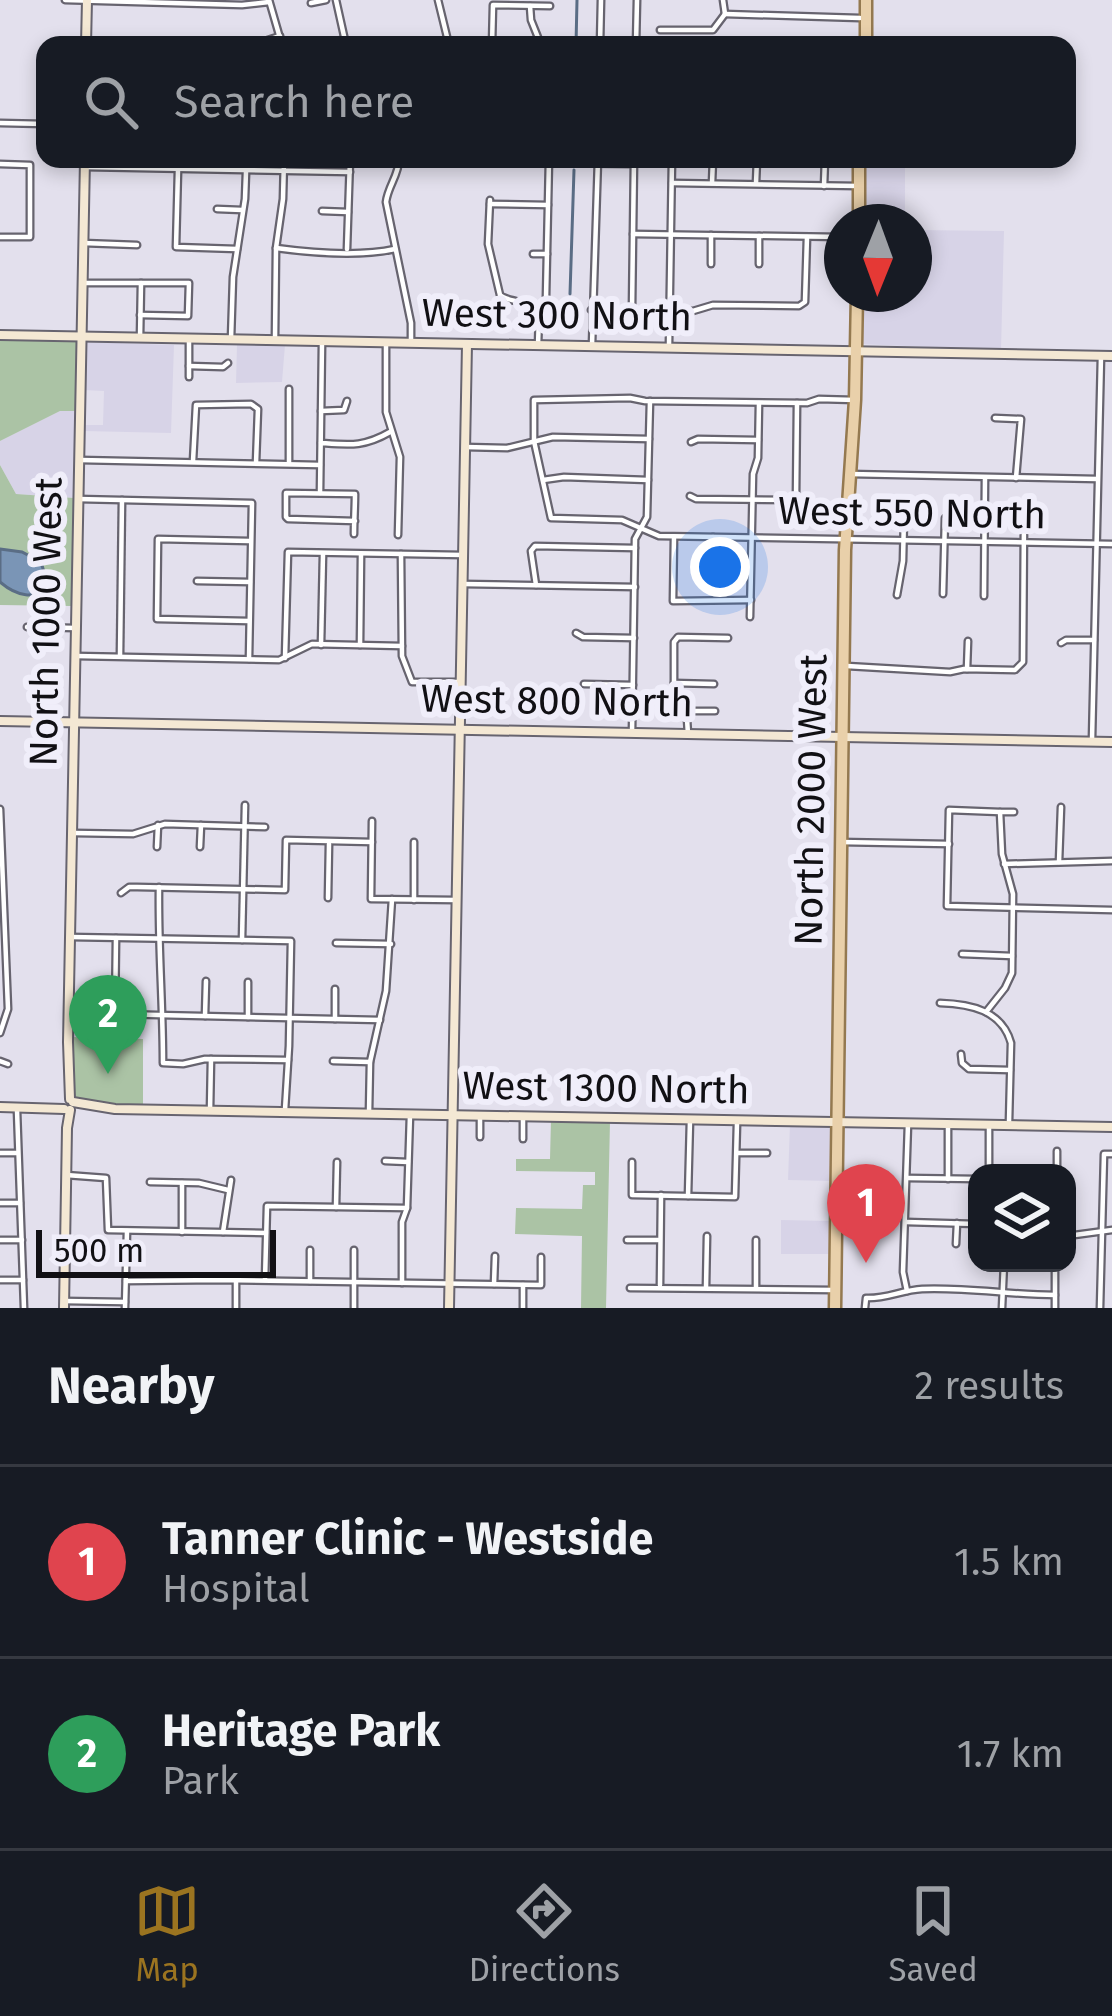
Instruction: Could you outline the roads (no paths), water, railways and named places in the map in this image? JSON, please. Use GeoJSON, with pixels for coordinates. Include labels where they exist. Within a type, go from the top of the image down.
{"type":"FeatureCollection","features":[{"type":"Feature","properties":{"kind":"main road"},"geometry":{"type":"LineString","coordinates":[[860,36],[863,0]]}},
{"type":"Feature","properties":{"kind":"main road"},"geometry":{"type":"LineString","coordinates":[[863,0],[866,36]]}},
{"type":"Feature","properties":{"kind":"main road"},"geometry":{"type":"LineString","coordinates":[[859,204],[860,168]]}},
{"type":"Feature","properties":{"kind":"main road","name":"North 2000 West"},"geometry":{"type":"LineString","coordinates":[[835,1308],[846,539],[857,312]]}},
{"type":"Feature","properties":{"kind":"street"},"geometry":{"type":"LineString","coordinates":[[64,0],[242,5],[269,1],[280,36]]}},
{"type":"Feature","properties":{"kind":"street"},"geometry":{"type":"LineString","coordinates":[[310,3],[326,0]]}},
{"type":"Feature","properties":{"kind":"street"},"geometry":{"type":"LineString","coordinates":[[336,0],[344,36]]}},
{"type":"Feature","properties":{"kind":"street"},"geometry":{"type":"LineString","coordinates":[[438,0],[447,36]]}},
{"type":"Feature","properties":{"kind":"street"},"geometry":{"type":"LineString","coordinates":[[600,36],[601,0]]}},
{"type":"Feature","properties":{"kind":"street"},"geometry":{"type":"LineString","coordinates":[[636,36],[637,0]]}},
{"type":"Feature","properties":{"kind":"street"},"geometry":{"type":"LineString","coordinates":[[660,30],[712,30],[725,14],[723,0]]}},
{"type":"Feature","properties":{"kind":"street"},"geometry":{"type":"LineString","coordinates":[[86,36],[87,1]]}},
{"type":"Feature","properties":{"kind":"street"},"geometry":{"type":"LineString","coordinates":[[492,36],[494,5],[550,6]]}},
{"type":"Feature","properties":{"kind":"street"},"geometry":{"type":"LineString","coordinates":[[530,6],[540,36]]}},
{"type":"Feature","properties":{"kind":"street"},"geometry":{"type":"LineString","coordinates":[[725,14],[860,18]]}},
{"type":"Feature","properties":{"kind":"street"},"geometry":{"type":"LineString","coordinates":[[0,124],[36,124]]}},
{"type":"Feature","properties":{"kind":"street"},"geometry":{"type":"LineString","coordinates":[[0,164],[30,165],[29,237],[0,237]]}},
{"type":"Feature","properties":{"kind":"street","name":"North 1000 West"},"geometry":{"type":"LineString","coordinates":[[64,1305],[85,168]]}},
{"type":"Feature","properties":{"kind":"street"},"geometry":{"type":"LineString","coordinates":[[130,168],[350,172]]}},
{"type":"Feature","properties":{"kind":"street"},"geometry":{"type":"LineString","coordinates":[[347,251],[350,168]]}},
{"type":"Feature","properties":{"kind":"street"},"geometry":{"type":"LineString","coordinates":[[398,168],[386,202],[411,342]]}},
{"type":"Feature","properties":{"kind":"street"},"geometry":{"type":"LineString","coordinates":[[538,345],[539,316],[546,298],[549,168]]}},
{"type":"Feature","properties":{"kind":"street"},"geometry":{"type":"LineString","coordinates":[[592,346],[598,168]]}},
{"type":"Feature","properties":{"kind":"street"},"geometry":{"type":"LineString","coordinates":[[591,310],[632,311],[634,168]]}},
{"type":"Feature","properties":{"kind":"street"},"geometry":{"type":"LineString","coordinates":[[669,348],[672,168]]}},
{"type":"Feature","properties":{"kind":"street"},"geometry":{"type":"LineString","coordinates":[[712,184],[713,168]]}},
{"type":"Feature","properties":{"kind":"street"},"geometry":{"type":"LineString","coordinates":[[756,184],[757,168]]}},
{"type":"Feature","properties":{"kind":"street"},"geometry":{"type":"LineString","coordinates":[[824,186],[825,168]]}},
{"type":"Feature","properties":{"kind":"street"},"geometry":{"type":"LineString","coordinates":[[178,169],[176,247],[238,249]]}},
{"type":"Feature","properties":{"kind":"street"},"geometry":{"type":"LineString","coordinates":[[231,339],[246,170]]}},
{"type":"Feature","properties":{"kind":"street"},"geometry":{"type":"LineString","coordinates":[[274,340],[284,170]]}},
{"type":"Feature","properties":{"kind":"street"},"geometry":{"type":"LineString","coordinates":[[671,183],[859,186]]}},
{"type":"Feature","properties":{"kind":"street"},"geometry":{"type":"LineString","coordinates":[[542,308],[502,299],[488,244],[490,202],[548,205]]}},
{"type":"Feature","properties":{"kind":"street"},"geometry":{"type":"LineString","coordinates":[[218,209],[243,210]]}},
{"type":"Feature","properties":{"kind":"street"},"geometry":{"type":"LineString","coordinates":[[322,212],[348,212]]}},
{"type":"Feature","properties":{"kind":"street"},"geometry":{"type":"LineString","coordinates":[[633,234],[824,237]]}},
{"type":"Feature","properties":{"kind":"street"},"geometry":{"type":"LineString","coordinates":[[711,235],[711,264]]}},
{"type":"Feature","properties":{"kind":"street"},"geometry":{"type":"LineString","coordinates":[[759,236],[759,264]]}},
{"type":"Feature","properties":{"kind":"street"},"geometry":{"type":"LineString","coordinates":[[669,310],[713,305],[799,306],[805,302],[807,237]]}},
{"type":"Feature","properties":{"kind":"street"},"geometry":{"type":"LineString","coordinates":[[83,243],[137,244]]}},
{"type":"Feature","properties":{"kind":"street"},"geometry":{"type":"LineString","coordinates":[[276,248],[395,249]]}},
{"type":"Feature","properties":{"kind":"street"},"geometry":{"type":"LineString","coordinates":[[532,254],[547,254]]}},
{"type":"Feature","properties":{"kind":"street"},"geometry":{"type":"LineString","coordinates":[[140,338],[141,282]]}},
{"type":"Feature","properties":{"kind":"street"},"geometry":{"type":"LineString","coordinates":[[82,283],[189,283],[188,316],[140,315]]}},
{"type":"Feature","properties":{"kind":"street","name":"West 300 North"},"geometry":{"type":"LineString","coordinates":[[0,335],[1112,356]]}},
{"type":"Feature","properties":{"kind":"street"},"geometry":{"type":"LineString","coordinates":[[189,338],[189,377]]}},
{"type":"Feature","properties":{"kind":"street"},"geometry":{"type":"LineString","coordinates":[[320,493],[322,341]]}},
{"type":"Feature","properties":{"kind":"street"},"geometry":{"type":"LineString","coordinates":[[386,342],[386,412],[398,446],[398,535]]}},
{"type":"Feature","properties":{"kind":"street"},"geometry":{"type":"LineString","coordinates":[[449,1308],[467,343]]}},
{"type":"Feature","properties":{"kind":"street"},"geometry":{"type":"LineString","coordinates":[[1092,742],[1101,356]]}},
{"type":"Feature","properties":{"kind":"street"},"geometry":{"type":"LineString","coordinates":[[189,367],[228,363]]}},
{"type":"Feature","properties":{"kind":"street"},"geometry":{"type":"LineString","coordinates":[[289,389],[289,464]]}},
{"type":"Feature","properties":{"kind":"street"},"geometry":{"type":"LineString","coordinates":[[648,480],[543,480],[534,441],[534,400],[807,404],[819,399],[855,400]]}},
{"type":"Feature","properties":{"kind":"street"},"geometry":{"type":"LineString","coordinates":[[321,411],[344,410],[347,401]]}},
{"type":"Feature","properties":{"kind":"street"},"geometry":{"type":"LineString","coordinates":[[632,733],[635,539],[647,517],[650,401]]}},
{"type":"Feature","properties":{"kind":"street"},"geometry":{"type":"LineString","coordinates":[[750,617],[759,403]]}},
{"type":"Feature","properties":{"kind":"street"},"geometry":{"type":"LineString","coordinates":[[690,496],[796,500],[797,403]]}},
{"type":"Feature","properties":{"kind":"street"},"geometry":{"type":"LineString","coordinates":[[194,462],[196,405],[256,406],[256,463]]}},
{"type":"Feature","properties":{"kind":"street"},"geometry":{"type":"LineString","coordinates":[[995,418],[1021,419],[1016,478]]}},
{"type":"Feature","properties":{"kind":"street"},"geometry":{"type":"LineString","coordinates":[[320,443],[360,445],[391,432]]}},
{"type":"Feature","properties":{"kind":"street"},"geometry":{"type":"LineString","coordinates":[[464,447],[507,448],[553,437],[650,439]]}},
{"type":"Feature","properties":{"kind":"street"},"geometry":{"type":"LineString","coordinates":[[691,442],[758,440]]}},
{"type":"Feature","properties":{"kind":"street"},"geometry":{"type":"LineString","coordinates":[[79,460],[320,465]]}},
{"type":"Feature","properties":{"kind":"street"},"geometry":{"type":"LineString","coordinates":[[850,474],[1098,478]]}},
{"type":"Feature","properties":{"kind":"street"},"geometry":{"type":"LineString","coordinates":[[984,596],[985,478]]}},
{"type":"Feature","properties":{"kind":"street"},"geometry":{"type":"LineString","coordinates":[[388,479],[399,479]]}},
{"type":"Feature","properties":{"kind":"street","name":"West 550 North"},"geometry":{"type":"LineString","coordinates":[[543,480],[551,518],[622,520],[659,536],[1112,544]]}},
{"type":"Feature","properties":{"kind":"street"},"geometry":{"type":"LineString","coordinates":[[354,534],[355,521],[355,494],[286,493],[286,518],[355,521]]}},
{"type":"Feature","properties":{"kind":"street"},"geometry":{"type":"LineString","coordinates":[[78,500],[252,503],[249,659]]}},
{"type":"Feature","properties":{"kind":"street"},"geometry":{"type":"LineString","coordinates":[[120,656],[122,500]]}},
{"type":"Feature","properties":{"kind":"street"},"geometry":{"type":"LineString","coordinates":[[387,517],[398,517]]}},
{"type":"Feature","properties":{"kind":"street"},"geometry":{"type":"LineString","coordinates":[[897,595],[904,517]]}},
{"type":"Feature","properties":{"kind":"street"},"geometry":{"type":"LineString","coordinates":[[943,594],[945,518]]}},
{"type":"Feature","properties":{"kind":"street"},"geometry":{"type":"LineString","coordinates":[[844,666],[924,672],[1020,668],[1024,519]]}},
{"type":"Feature","properties":{"kind":"street"},"geometry":{"type":"LineString","coordinates":[[674,537],[673,601],[751,600]]}},
{"type":"Feature","properties":{"kind":"street"},"geometry":{"type":"LineString","coordinates":[[713,537],[713,561]]}},
{"type":"Feature","properties":{"kind":"street"},"geometry":{"type":"LineString","coordinates":[[249,621],[157,620],[158,539],[251,542]]}},
{"type":"Feature","properties":{"kind":"street"},"geometry":{"type":"LineString","coordinates":[[536,586],[531,551],[535,546],[635,548]]}},
{"type":"Feature","properties":{"kind":"street"},"geometry":{"type":"LineString","coordinates":[[285,658],[288,552],[464,555]]}},
{"type":"Feature","properties":{"kind":"street"},"geometry":{"type":"LineString","coordinates":[[321,644],[323,552]]}},
{"type":"Feature","properties":{"kind":"street"},"geometry":{"type":"LineString","coordinates":[[360,645],[361,553]]}},
{"type":"Feature","properties":{"kind":"street"},"geometry":{"type":"LineString","coordinates":[[400,554],[402,656],[412,682],[461,682]]}},
{"type":"Feature","properties":{"kind":"street"},"geometry":{"type":"LineString","coordinates":[[197,580],[250,582]]}},
{"type":"Feature","properties":{"kind":"street"},"geometry":{"type":"LineString","coordinates":[[463,584],[634,587]]}},
{"type":"Feature","properties":{"kind":"street"},"geometry":{"type":"LineString","coordinates":[[27,627],[76,628]]}},
{"type":"Feature","properties":{"kind":"street"},"geometry":{"type":"LineString","coordinates":[[576,633],[634,638]]}},
{"type":"Feature","properties":{"kind":"street"},"geometry":{"type":"LineString","coordinates":[[688,734],[688,711],[674,683],[675,639],[728,638]]}},
{"type":"Feature","properties":{"kind":"street"},"geometry":{"type":"LineString","coordinates":[[1061,643],[1094,640]]}},
{"type":"Feature","properties":{"kind":"street"},"geometry":{"type":"LineString","coordinates":[[967,669],[968,641]]}},
{"type":"Feature","properties":{"kind":"street"},"geometry":{"type":"LineString","coordinates":[[75,656],[285,658],[305,646],[321,644],[402,646]]}},
{"type":"Feature","properties":{"kind":"street"},"geometry":{"type":"LineString","coordinates":[[674,683],[714,684]]}},
{"type":"Feature","properties":{"kind":"street"},"geometry":{"type":"LineString","coordinates":[[584,684],[633,685]]}},
{"type":"Feature","properties":{"kind":"street"},"geometry":{"type":"LineString","coordinates":[[688,711],[715,711]]}},
{"type":"Feature","properties":{"kind":"street","name":"West 800 North"},"geometry":{"type":"LineString","coordinates":[[0,722],[1112,742]]}},
{"type":"Feature","properties":{"kind":"street"},"geometry":{"type":"LineString","coordinates":[[242,940],[245,805]]}},
{"type":"Feature","properties":{"kind":"street"},"geometry":{"type":"LineString","coordinates":[[1059,862],[1061,807]]}},
{"type":"Feature","properties":{"kind":"street"},"geometry":{"type":"LineString","coordinates":[[0,1033],[8,1010],[1,808]]}},
{"type":"Feature","properties":{"kind":"street"},"geometry":{"type":"LineString","coordinates":[[1014,812],[949,810],[947,906],[1112,910]]}},
{"type":"Feature","properties":{"kind":"street"},"geometry":{"type":"LineString","coordinates":[[986,1012],[1010,980],[1012,956],[1013,907],[1000,846],[1000,812]]}},
{"type":"Feature","properties":{"kind":"street"},"geometry":{"type":"LineString","coordinates":[[372,820],[370,899],[456,900]]}},
{"type":"Feature","properties":{"kind":"street"},"geometry":{"type":"LineString","coordinates":[[158,825],[158,847]]}},
{"type":"Feature","properties":{"kind":"street"},"geometry":{"type":"LineString","coordinates":[[72,833],[128,835],[158,825],[265,827]]}},
{"type":"Feature","properties":{"kind":"street"},"geometry":{"type":"LineString","coordinates":[[200,848],[201,825]]}},
{"type":"Feature","properties":{"kind":"street"},"geometry":{"type":"LineString","coordinates":[[121,892],[129,887],[285,890],[286,840],[371,842]]}},
{"type":"Feature","properties":{"kind":"street"},"geometry":{"type":"LineString","coordinates":[[328,898],[329,842]]}},
{"type":"Feature","properties":{"kind":"street"},"geometry":{"type":"LineString","coordinates":[[414,842],[414,900]]}},
{"type":"Feature","properties":{"kind":"street"},"geometry":{"type":"LineString","coordinates":[[840,842],[949,844]]}},
{"type":"Feature","properties":{"kind":"street"},"geometry":{"type":"LineString","coordinates":[[1004,864],[1112,861]]}},
{"type":"Feature","properties":{"kind":"street"},"geometry":{"type":"LineString","coordinates":[[159,887],[163,1063],[288,1060]]}},
{"type":"Feature","properties":{"kind":"street"},"geometry":{"type":"LineString","coordinates":[[369,1113],[370,1062],[392,944],[392,899]]}},
{"type":"Feature","properties":{"kind":"street"},"geometry":{"type":"LineString","coordinates":[[70,937],[291,941],[285,1112]]}},
{"type":"Feature","properties":{"kind":"street"},"geometry":{"type":"LineString","coordinates":[[116,938],[115,1014],[380,1020]]}},
{"type":"Feature","properties":{"kind":"street"},"geometry":{"type":"LineString","coordinates":[[335,943],[392,944]]}},
{"type":"Feature","properties":{"kind":"street"},"geometry":{"type":"LineString","coordinates":[[962,954],[1012,956]]}},
{"type":"Feature","properties":{"kind":"street"},"geometry":{"type":"LineString","coordinates":[[205,1016],[206,981]]}},
{"type":"Feature","properties":{"kind":"street"},"geometry":{"type":"LineString","coordinates":[[248,982],[248,1017]]}},
{"type":"Feature","properties":{"kind":"street"},"geometry":{"type":"LineString","coordinates":[[334,1019],[335,989]]}},
{"type":"Feature","properties":{"kind":"street"},"geometry":{"type":"LineString","coordinates":[[940,1003],[970,1004],[986,1012],[1009,1035],[1009,1125]]}},
{"type":"Feature","properties":{"kind":"street"},"geometry":{"type":"LineString","coordinates":[[961,1054],[969,1069],[1010,1070]]}},
{"type":"Feature","properties":{"kind":"street"},"geometry":{"type":"LineString","coordinates":[[210,1111],[211,1059]]}},
{"type":"Feature","properties":{"kind":"street"},"geometry":{"type":"LineString","coordinates":[[333,1060],[370,1062]]}},
{"type":"Feature","properties":{"kind":"street"},"geometry":{"type":"LineString","coordinates":[[0,1061],[8,1064]]}},
{"type":"Feature","properties":{"kind":"street","name":"West 1300 North"},"geometry":{"type":"LineString","coordinates":[[0,1107],[1112,1127]]}},
{"type":"Feature","properties":{"kind":"street"},"geometry":{"type":"LineString","coordinates":[[17,1107],[24,1308]]}},
{"type":"Feature","properties":{"kind":"street"},"geometry":{"type":"LineString","coordinates":[[402,1283],[410,1114]]}},
{"type":"Feature","properties":{"kind":"street"},"geometry":{"type":"LineString","coordinates":[[480,1116],[480,1137]]}},
{"type":"Feature","properties":{"kind":"street"},"geometry":{"type":"LineString","coordinates":[[523,1116],[523,1139]]}},
{"type":"Feature","properties":{"kind":"street"},"geometry":{"type":"LineString","coordinates":[[688,1196],[690,1120]]}},
{"type":"Feature","properties":{"kind":"street"},"geometry":{"type":"LineString","coordinates":[[632,1162],[632,1195],[736,1197],[737,1121]]}},
{"type":"Feature","properties":{"kind":"street"},"geometry":{"type":"LineString","coordinates":[[908,1124],[903,1272],[908,1291]]}},
{"type":"Feature","properties":{"kind":"street"},"geometry":{"type":"LineString","coordinates":[[947,1179],[949,1124]]}},
{"type":"Feature","properties":{"kind":"street"},"geometry":{"type":"LineString","coordinates":[[989,1125],[989,1164]]}},
{"type":"Feature","properties":{"kind":"street"},"geometry":{"type":"LineString","coordinates":[[1057,1151],[1057,1164]]}},
{"type":"Feature","properties":{"kind":"street"},"geometry":{"type":"LineString","coordinates":[[0,1153],[17,1154]]}},
{"type":"Feature","properties":{"kind":"street"},"geometry":{"type":"LineString","coordinates":[[737,1153],[767,1153]]}},
{"type":"Feature","properties":{"kind":"street"},"geometry":{"type":"LineString","coordinates":[[1100,1308],[1103,1154],[1112,1154]]}},
{"type":"Feature","properties":{"kind":"street"},"geometry":{"type":"LineString","coordinates":[[385,1161],[408,1162]]}},
{"type":"Feature","properties":{"kind":"street"},"geometry":{"type":"LineString","coordinates":[[336,1207],[338,1162]]}},
{"type":"Feature","properties":{"kind":"street"},"geometry":{"type":"LineString","coordinates":[[66,1175],[106,1178],[108,1230],[266,1233]]}},
{"type":"Feature","properties":{"kind":"street"},"geometry":{"type":"LineString","coordinates":[[907,1178],[968,1179]]}},
{"type":"Feature","properties":{"kind":"street"},"geometry":{"type":"LineString","coordinates":[[223,1232],[231,1180]]}},
{"type":"Feature","properties":{"kind":"street"},"geometry":{"type":"LineString","coordinates":[[150,1183],[228,1190]]}},
{"type":"Feature","properties":{"kind":"street"},"geometry":{"type":"LineString","coordinates":[[182,1183],[182,1232]]}},
{"type":"Feature","properties":{"kind":"street"},"geometry":{"type":"LineString","coordinates":[[660,1287],[661,1195]]}},
{"type":"Feature","properties":{"kind":"street"},"geometry":{"type":"LineString","coordinates":[[0,1203],[20,1203]]}},
{"type":"Feature","properties":{"kind":"street"},"geometry":{"type":"LineString","coordinates":[[265,1280],[266,1206],[407,1208]]}},
{"type":"Feature","properties":{"kind":"street"},"geometry":{"type":"LineString","coordinates":[[906,1222],[968,1224]]}},
{"type":"Feature","properties":{"kind":"street"},"geometry":{"type":"LineString","coordinates":[[956,1244],[957,1223]]}},
{"type":"Feature","properties":{"kind":"street"},"geometry":{"type":"LineString","coordinates":[[1076,1235],[1112,1230]]}},
{"type":"Feature","properties":{"kind":"street"},"geometry":{"type":"LineString","coordinates":[[64,1305],[125,1305],[127,1231]]}},
{"type":"Feature","properties":{"kind":"street"},"geometry":{"type":"LineString","coordinates":[[706,1288],[707,1236]]}},
{"type":"Feature","properties":{"kind":"street"},"geometry":{"type":"LineString","coordinates":[[0,1240],[22,1240]]}},
{"type":"Feature","properties":{"kind":"street"},"geometry":{"type":"LineString","coordinates":[[627,1240],[660,1240]]}},
{"type":"Feature","properties":{"kind":"street"},"geometry":{"type":"LineString","coordinates":[[756,1289],[757,1240]]}},
{"type":"Feature","properties":{"kind":"street"},"geometry":{"type":"LineString","coordinates":[[310,1250],[310,1281]]}},
{"type":"Feature","properties":{"kind":"street"},"geometry":{"type":"LineString","coordinates":[[353,1308],[355,1250]]}},
{"type":"Feature","properties":{"kind":"street"},"geometry":{"type":"LineString","coordinates":[[494,1284],[495,1256]]}},
{"type":"Feature","properties":{"kind":"street"},"geometry":{"type":"LineString","coordinates":[[126,1281],[541,1286],[542,1257]]}},
{"type":"Feature","properties":{"kind":"street"},"geometry":{"type":"LineString","coordinates":[[1002,1308],[1004,1272]]}},
{"type":"Feature","properties":{"kind":"street"},"geometry":{"type":"LineString","coordinates":[[1054,1308],[1055,1272]]}},
{"type":"Feature","properties":{"kind":"street"},"geometry":{"type":"LineString","coordinates":[[803,1276],[803,1290]]}},
{"type":"Feature","properties":{"kind":"street"},"geometry":{"type":"LineString","coordinates":[[0,1280],[23,1280]]}},
{"type":"Feature","properties":{"kind":"street"},"geometry":{"type":"LineString","coordinates":[[236,1280],[236,1308]]}},
{"type":"Feature","properties":{"kind":"street"},"geometry":{"type":"LineString","coordinates":[[523,1285],[523,1308]]}},
{"type":"Feature","properties":{"kind":"street"},"geometry":{"type":"LineString","coordinates":[[630,1288],[835,1290]]}},
{"type":"Feature","properties":{"kind":"street"},"geometry":{"type":"LineString","coordinates":[[866,1308],[866,1298],[883,1299],[908,1291],[1055,1294]]}},
{"type":"Feature","properties":{"kind":"water"},"geometry":{"type":"Polygon","coordinates":[[[0,549],[22,552],[41,562],[47,582],[43,589],[26,595],[0,582],[0,549]]]}},
{"type":"Feature","properties":{"kind":"waterway"},"geometry":{"type":"LineString","coordinates":[[576,36],[577,0]]}},
{"type":"Feature","properties":{"kind":"waterway"},"geometry":{"type":"LineString","coordinates":[[570,294],[574,170]]}},
{"type":"Feature","properties":{"kind":"place","name":"Heritage Park"},"geometry":{"type":"Point","coordinates":[108,1074]}},
{"type":"Feature","properties":{"kind":"place","name":"Tanner Clinic - Westside"},"geometry":{"type":"Point","coordinates":[866,1263]}}]}
